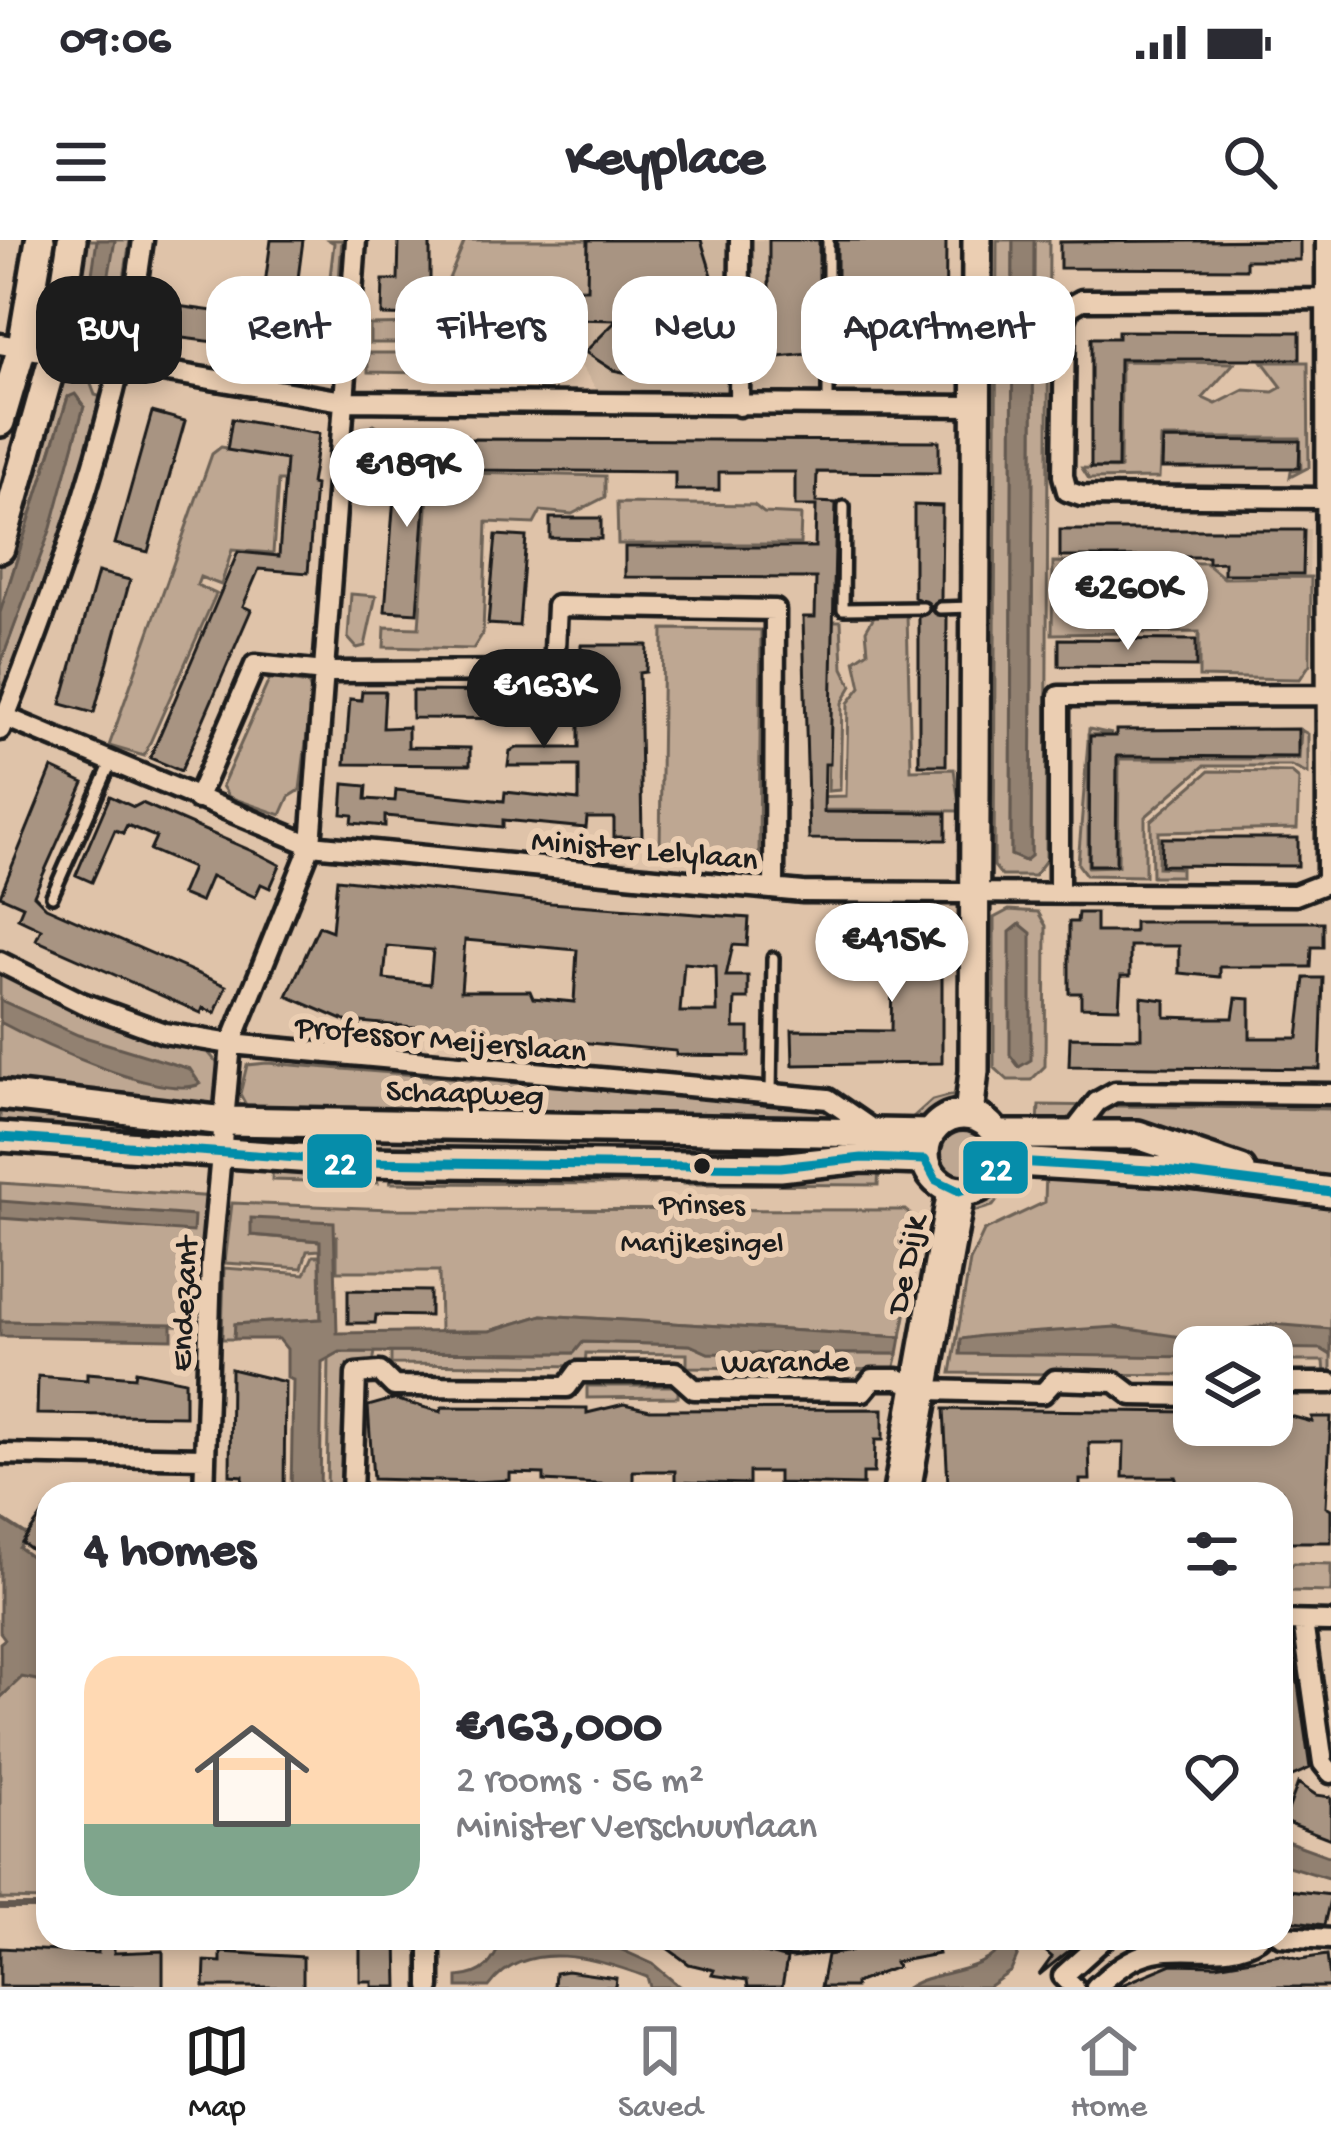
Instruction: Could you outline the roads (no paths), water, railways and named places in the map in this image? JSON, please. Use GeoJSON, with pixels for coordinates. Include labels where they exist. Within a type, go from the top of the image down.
{"type":"FeatureCollection","features":[{"type":"Feature","properties":{"kind":"street"},"geometry":{"type":"LineString","coordinates":[[0,422],[11,346],[40,240]]}},
{"type":"Feature","properties":{"kind":"street"},"geometry":{"type":"LineString","coordinates":[[67,276],[72,240]]}},
{"type":"Feature","properties":{"kind":"street"},"geometry":{"type":"LineString","coordinates":[[136,276],[143,240]]}},
{"type":"Feature","properties":{"kind":"street","name":"Endezant"},"geometry":{"type":"LineString","coordinates":[[205,1482],[211,1264],[231,1044],[311,845],[356,240]]}},
{"type":"Feature","properties":{"kind":"street"},"geometry":{"type":"LineString","coordinates":[[739,406],[740,240]]}},
{"type":"Feature","properties":{"kind":"street"},"geometry":{"type":"LineString","coordinates":[[977,240],[974,1071],[969,1115],[998,1148],[1331,1192]]}},
{"type":"Feature","properties":{"kind":"street"},"geometry":{"type":"LineString","coordinates":[[1326,240],[1323,695],[1329,881]]}},
{"type":"Feature","properties":{"kind":"street"},"geometry":{"type":"LineString","coordinates":[[1323,499],[1081,496],[1067,491],[1064,387],[1070,307],[1082,300],[1328,299]]}},
{"type":"Feature","properties":{"kind":"street"},"geometry":{"type":"LineString","coordinates":[[182,373],[343,401],[977,406]]}},
{"type":"Feature","properties":{"kind":"street"},"geometry":{"type":"LineString","coordinates":[[0,548],[46,384]]}},
{"type":"Feature","properties":{"kind":"street"},"geometry":{"type":"LineString","coordinates":[[3,723],[62,563],[114,384]]}},
{"type":"Feature","properties":{"kind":"street"},"geometry":{"type":"LineString","coordinates":[[197,799],[255,665],[325,672],[554,670],[557,606],[775,610],[774,888]]}},
{"type":"Feature","properties":{"kind":"street"},"geometry":{"type":"LineString","coordinates":[[1059,891],[1059,696],[1323,695]]}},
{"type":"Feature","properties":{"kind":"street","name":"Minister Lelylaan"},"geometry":{"type":"LineString","coordinates":[[3,723],[311,845],[774,888],[1294,895],[1329,881]]}},
{"type":"Feature","properties":{"kind":"street","name":"Professor Meijerslaan"},"geometry":{"type":"LineString","coordinates":[[0,962],[82,1003],[164,1033],[231,1044],[828,1099],[880,1135]]}},
{"type":"Feature","properties":{"kind":"street"},"geometry":{"type":"LineString","coordinates":[[1069,1138],[1097,1102],[1115,1091],[1331,1094]]}},
{"type":"Feature","properties":{"kind":"street","name":"Schaapweg"},"geometry":{"type":"LineString","coordinates":[[0,1095],[225,1121],[880,1135],[927,1147]]}},
{"type":"Feature","properties":{"kind":"street"},"geometry":{"type":"LineString","coordinates":[[0,1137],[354,1162],[780,1167],[927,1147],[949,1117],[969,1115]]}},
{"type":"Feature","properties":{"kind":"street"},"geometry":{"type":"LineString","coordinates":[[998,1148],[1138,1135],[1266,1182]]}},
{"type":"Feature","properties":{"kind":"street"},"geometry":{"type":"LineString","coordinates":[[927,1147],[936,1180],[957,1189],[987,1182],[998,1148]]}},
{"type":"Feature","properties":{"kind":"street","name":"De Dijk"},"geometry":{"type":"LineString","coordinates":[[896,1482],[920,1388],[957,1189]]}},
{"type":"Feature","properties":{"kind":"street","name":"Warande"},"geometry":{"type":"LineString","coordinates":[[352,1482],[356,1374],[380,1372],[394,1386],[567,1387],[578,1372],[675,1372],[694,1389],[863,1391],[872,1378],[920,1388],[1043,1394],[1055,1380],[1115,1382],[1132,1395],[1173,1396]]}},
{"type":"Feature","properties":{"kind":"street"},"geometry":{"type":"LineString","coordinates":[[1293,1383],[1331,1383]]}},
{"type":"Feature","properties":{"kind":"street","name":"De Dijk"},"geometry":{"type":"LineString","coordinates":[[911,1482],[920,1388]]}},
{"type":"Feature","properties":{"kind":"street"},"geometry":{"type":"LineString","coordinates":[[0,1454],[205,1458]]}},
{"type":"Feature","properties":{"kind":"street"},"geometry":{"type":"LineString","coordinates":[[1293,1622],[1331,1622]]}},
{"type":"Feature","properties":{"kind":"street"},"geometry":{"type":"LineString","coordinates":[[1303,1622],[1323,1763],[1331,1773]]}},
{"type":"Feature","properties":{"kind":"street"},"geometry":{"type":"LineString","coordinates":[[1293,1937],[1331,1939]]}},
{"type":"Feature","properties":{"kind":"street"},"geometry":{"type":"LineString","coordinates":[[430,1950],[430,1987]]}},
{"type":"Feature","properties":{"kind":"street"},"geometry":{"type":"LineString","coordinates":[[1074,1987],[1063,1976],[1092,1950]]}},
{"type":"Feature","properties":{"kind":"street"},"geometry":{"type":"LineString","coordinates":[[1096,1987],[1146,1950]]}},
{"type":"Feature","properties":{"kind":"lane"},"geometry":{"type":"LineString","coordinates":[[828,240],[828,405]]}},
{"type":"Feature","properties":{"kind":"lane"},"geometry":{"type":"LineString","coordinates":[[844,507],[843,609],[922,608]]}},
{"type":"Feature","properties":{"kind":"lane"},"geometry":{"type":"LineString","coordinates":[[940,608],[973,608]]}},
{"type":"Feature","properties":{"kind":"lane"},"geometry":{"type":"LineString","coordinates":[[52,896],[110,765]]}},
{"type":"Feature","properties":{"kind":"lane"},"geometry":{"type":"LineString","coordinates":[[771,1094],[772,958]]}},
{"type":"Feature","properties":{"kind":"waterway"},"geometry":{"type":"LineString","coordinates":[[0,1907],[36,1907]]}},
{"type":"Feature","properties":{"kind":"place","name":"Prinses Marijkesingel"},"geometry":{"type":"Point","coordinates":[702,1166]}}]}
